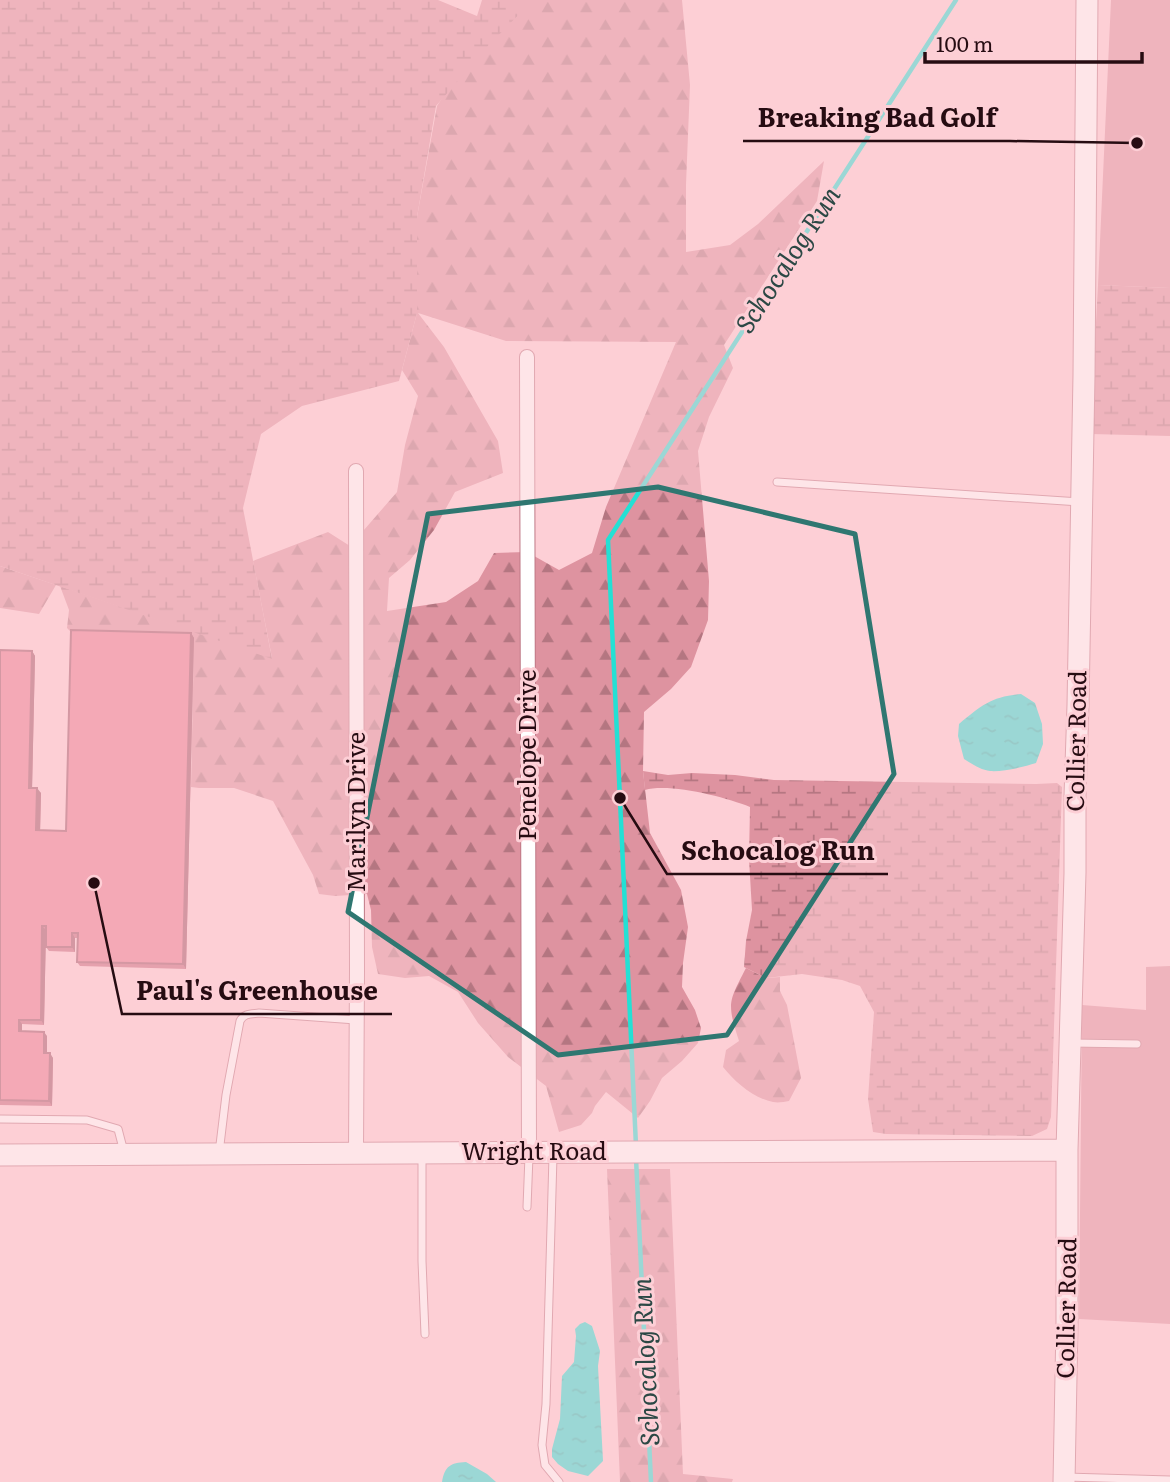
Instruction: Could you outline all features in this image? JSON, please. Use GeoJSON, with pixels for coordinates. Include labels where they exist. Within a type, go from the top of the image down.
{"type":"FeatureCollection","features":[{"type":"Feature","properties":{"kind":"street","name":"Collier Road"},"geometry":{"type":"LineString","coordinates":[[1064,1480],[1067,1150],[1084,376],[1087,0]]}},
{"type":"Feature","properties":{"kind":"street","name":"Penelope Drive"},"geometry":{"type":"LineString","coordinates":[[527,357],[529,1152]]}},
{"type":"Feature","properties":{"kind":"street","name":"Marilyn Drive"},"geometry":{"type":"LineString","coordinates":[[356,471],[356,1152]]}},
{"type":"Feature","properties":{"kind":"street","name":"Wright Road"},"geometry":{"type":"LineString","coordinates":[[0,1156],[1067,1150]]}},
{"type":"Feature","properties":{"kind":"lane"},"geometry":{"type":"LineString","coordinates":[[777,482],[1081,502]]}},
{"type":"Feature","properties":{"kind":"lane"},"geometry":{"type":"LineString","coordinates":[[219,1154],[226,1095],[242,1017],[259,1013],[357,1020]]}},
{"type":"Feature","properties":{"kind":"lane"},"geometry":{"type":"LineString","coordinates":[[1071,1043],[1137,1044]]}},
{"type":"Feature","properties":{"kind":"lane"},"geometry":{"type":"LineString","coordinates":[[0,1119],[87,1121],[118,1129],[125,1154]]}},
{"type":"Feature","properties":{"kind":"lane"},"geometry":{"type":"LineString","coordinates":[[422,1152],[425,1334]]}},
{"type":"Feature","properties":{"kind":"lane"},"geometry":{"type":"LineString","coordinates":[[527,1207],[529,1152]]}},
{"type":"Feature","properties":{"kind":"lane"},"geometry":{"type":"LineString","coordinates":[[554,1152],[546,1404],[542,1445],[545,1465],[559,1482]]}},
{"type":"Feature","properties":{"kind":"lane"},"geometry":{"type":"LineString","coordinates":[[1064,1480],[1170,1479]]}},
{"type":"Feature","properties":{"kind":"highlighted area"},"geometry":{"type":"Polygon","coordinates":[[[658,487],[855,534],[894,774],[727,1035],[558,1055],[348,912],[428,514],[658,487]]]}},
{"type":"Feature","properties":{"kind":"green space"},"geometry":{"type":"Polygon","coordinates":[[[0,0],[438,0],[477,16],[482,0],[533,0],[488,46],[436,106],[417,217],[417,313],[399,381],[302,406],[261,434],[243,508],[272,659],[0,566],[0,0]]]}},
{"type":"Feature","properties":{"kind":"green space"},"geometry":{"type":"Polygon","coordinates":[[[505,0],[682,0],[690,85],[686,252],[730,245],[758,224],[824,161],[817,201],[724,345],[733,368],[709,417],[698,451],[709,581],[708,620],[691,667],[644,712],[643,771],[650,833],[681,890],[688,927],[682,987],[695,1010],[701,1028],[698,1043],[662,1078],[638,1118],[606,1092],[581,1125],[559,1132],[546,1086],[508,1057],[478,1023],[458,992],[429,976],[405,978],[378,974],[372,947],[371,910],[367,894],[319,894],[313,875],[273,801],[234,788],[191,787],[194,638],[74,635],[67,628],[69,610],[60,586],[272,658],[253,561],[328,532],[350,546],[397,492],[405,445],[418,396],[402,370],[417,313],[417,217],[437,106],[505,0]],[[418,313],[444,347],[498,441],[503,473],[455,492],[434,530],[410,560],[389,578],[387,611],[446,602],[478,581],[494,553],[527,552],[559,570],[592,553],[606,507],[676,342],[506,341],[418,313]]]}},
{"type":"Feature","properties":{"kind":"green space"},"geometry":{"type":"Polygon","coordinates":[[[1111,0],[1170,0],[1170,288],[1098,285],[1111,0]]]}},
{"type":"Feature","properties":{"kind":"green space"},"geometry":{"type":"Polygon","coordinates":[[[1098,285],[1170,288],[1170,436],[1090,434],[1098,285]]]}},
{"type":"Feature","properties":{"kind":"green space"},"geometry":{"type":"Polygon","coordinates":[[[0,566],[56,585],[39,614],[0,608],[0,566]]]}},
{"type":"Feature","properties":{"kind":"green space"},"geometry":{"type":"Polygon","coordinates":[[[643,771],[668,775],[735,775],[774,780],[1057,783],[1062,787],[1051,1117],[1047,1129],[1032,1136],[873,1132],[868,1099],[874,1012],[860,986],[842,980],[802,974],[766,978],[744,967],[752,910],[750,807],[712,795],[683,790],[645,790],[643,771]]]}},
{"type":"Feature","properties":{"kind":"green space"},"geometry":{"type":"Polygon","coordinates":[[[1170,966],[1170,1324],[1079,1319],[1082,1005],[1146,1010],[1146,967],[1170,966]]]}},
{"type":"Feature","properties":{"kind":"green space"},"geometry":{"type":"Polygon","coordinates":[[[746,968],[766,978],[780,977],[780,991],[787,1005],[801,1078],[789,1101],[775,1102],[758,1097],[739,1084],[723,1067],[726,1050],[739,1041],[731,1003],[746,968]]]}},
{"type":"Feature","properties":{"kind":"green space"},"geometry":{"type":"Polygon","coordinates":[[[607,1169],[670,1169],[683,1474],[733,1479],[732,1482],[620,1482],[607,1169]]]}},
{"type":"Feature","properties":{"kind":"water"},"geometry":{"type":"Polygon","coordinates":[[[1021,694],[1035,703],[1042,724],[1043,744],[1036,763],[990,771],[964,759],[958,736],[959,724],[987,703],[1021,694]]]}},
{"type":"Feature","properties":{"kind":"water"},"geometry":{"type":"Polygon","coordinates":[[[585,1322],[592,1326],[600,1351],[598,1366],[603,1461],[588,1476],[568,1471],[552,1457],[560,1419],[562,1376],[574,1362],[575,1329],[585,1322]]]}},
{"type":"Feature","properties":{"kind":"water"},"geometry":{"type":"Polygon","coordinates":[[[466,1462],[496,1482],[442,1482],[449,1466],[466,1462]]]}},
{"type":"Feature","properties":{"kind":"building"},"geometry":{"type":"Polygon","coordinates":[[[71,630],[191,633],[183,964],[77,962],[78,933],[72,933],[72,947],[46,947],[46,926],[42,926],[41,1020],[19,1020],[19,1031],[44,1032],[44,1053],[50,1053],[49,1101],[0,1100],[0,650],[32,651],[29,788],[37,788],[36,830],[66,831],[71,630]]]}},
{"type":"Feature","properties":{"kind":"waterway","name":"Schocalog Run"},"geometry":{"type":"LineString","coordinates":[[636,1146],[608,540],[956,0]]}},
{"type":"Feature","properties":{"kind":"waterway","name":"Schocalog Run"},"geometry":{"type":"LineString","coordinates":[[636,1158],[651,1482]]}},
{"type":"Feature","properties":{"kind":"place","name":"Breaking Bad Golf"},"geometry":{"type":"Point","coordinates":[1137,143]}},
{"type":"Feature","properties":{"kind":"place","name":"Schocalog Run"},"geometry":{"type":"Point","coordinates":[620,798]}},
{"type":"Feature","properties":{"kind":"place","name":"Paul's Greenhouse"},"geometry":{"type":"Point","coordinates":[94,883]}}]}
